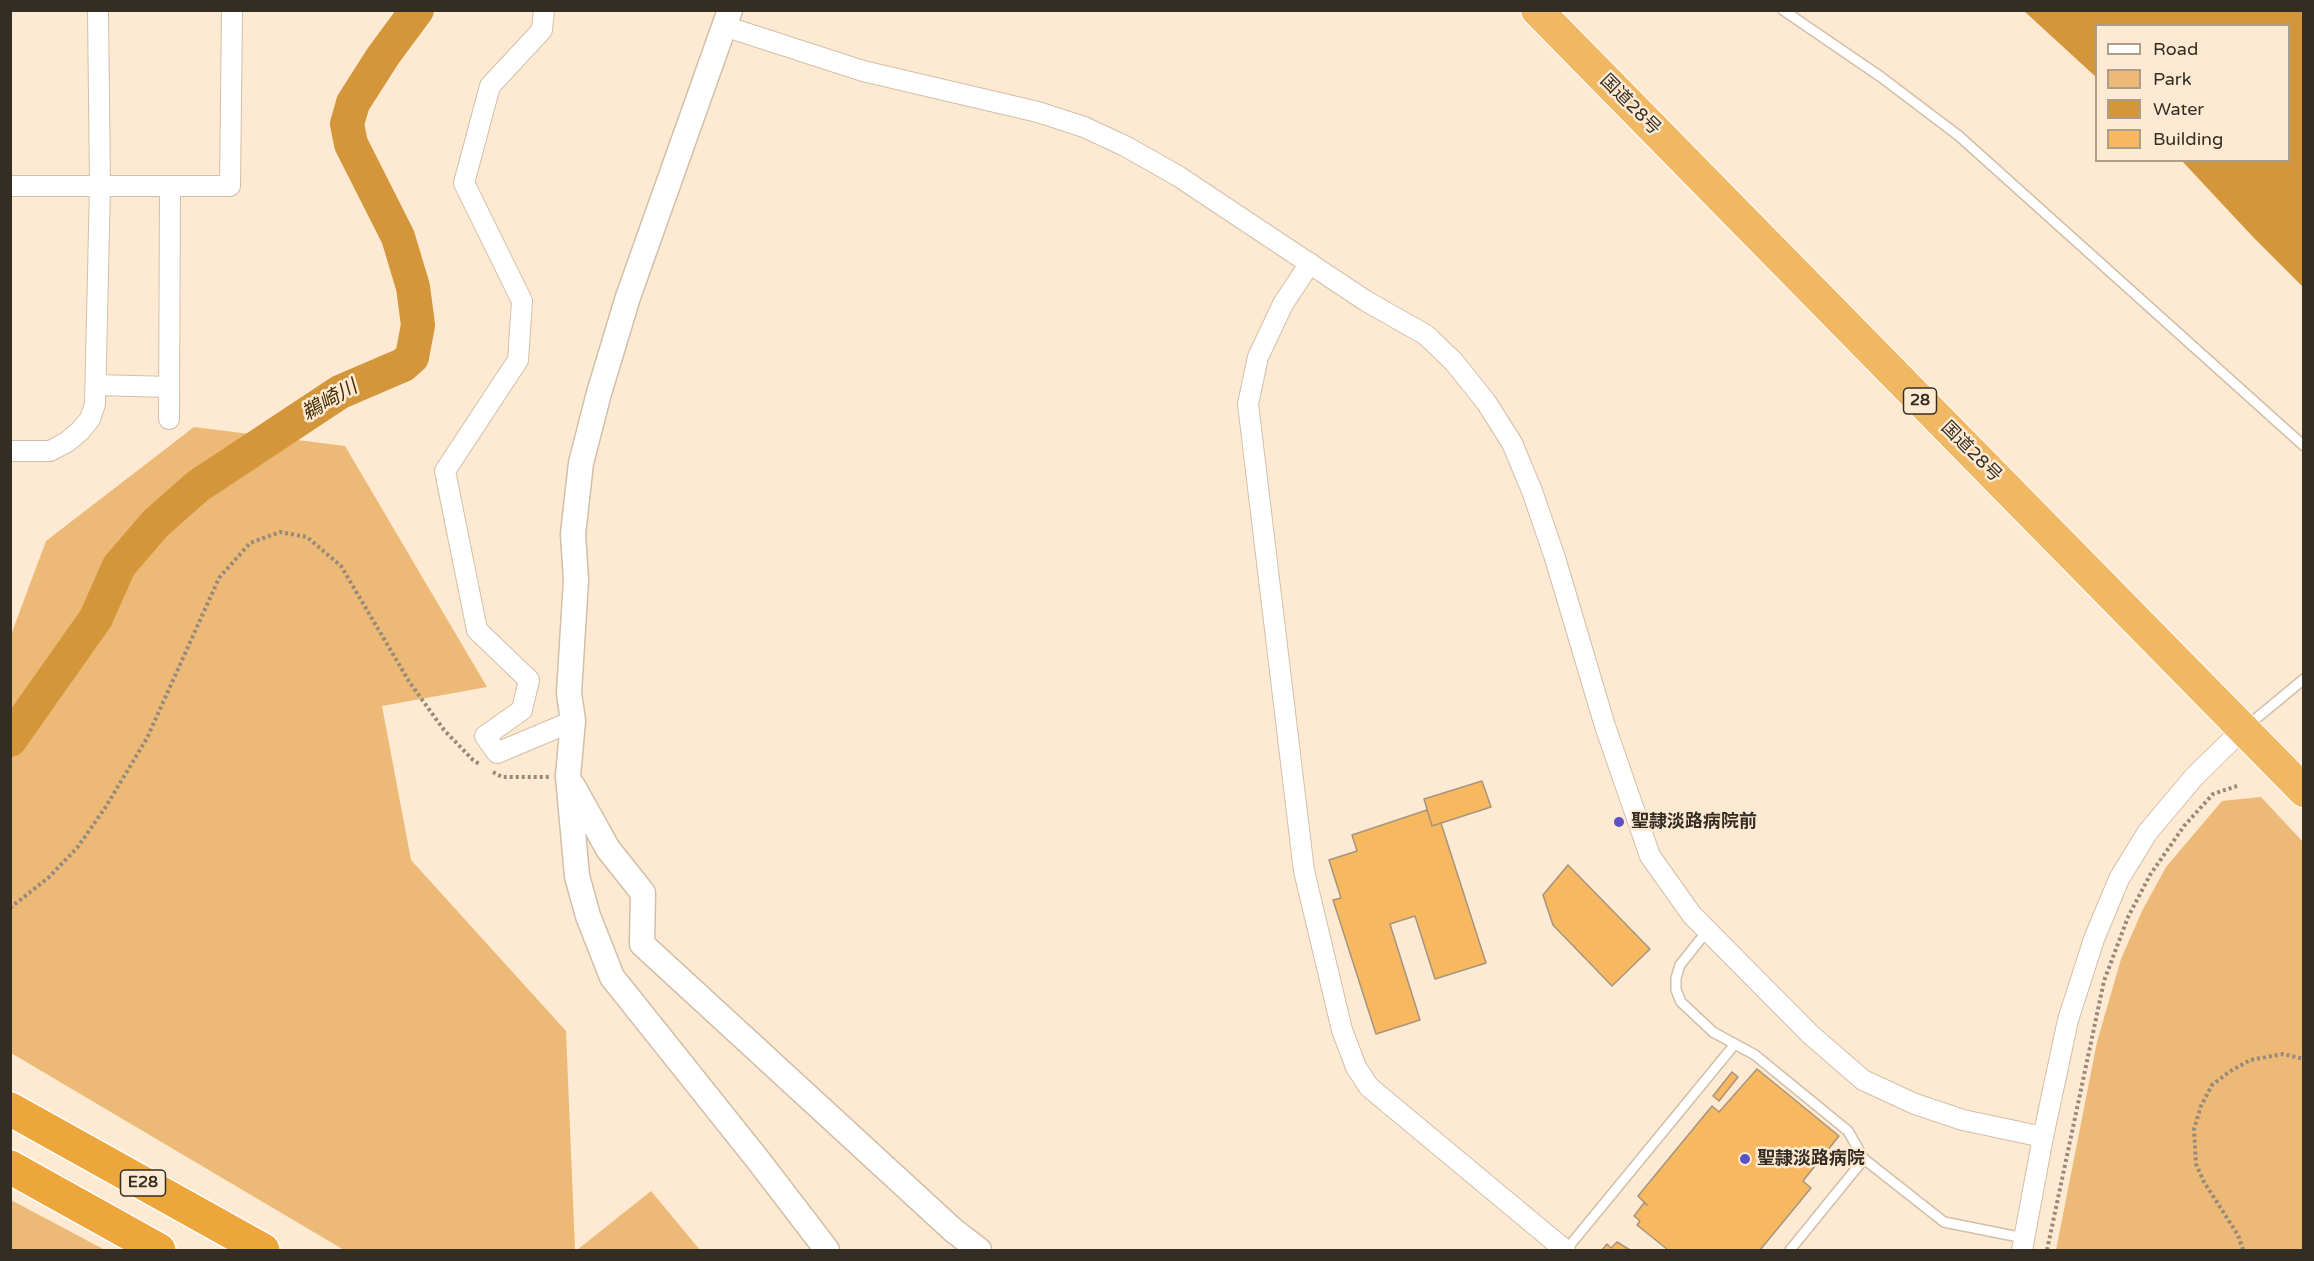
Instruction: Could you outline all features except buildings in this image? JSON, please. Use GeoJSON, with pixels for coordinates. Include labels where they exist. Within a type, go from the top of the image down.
{"type":"FeatureCollection","features":[{"type":"Feature","properties":{"kind":"highway","name":"国道28号"},"geometry":{"type":"LineString","coordinates":[[1537,10],[2304,791]]}},
{"type":"Feature","properties":{"kind":"highway","name":"E28"},"geometry":{"type":"LineString","coordinates":[[16,1112],[263,1251]]}},
{"type":"Feature","properties":{"kind":"highway"},"geometry":{"type":"LineString","coordinates":[[10,1167],[159,1251]]}},
{"type":"Feature","properties":{"kind":"street"},"geometry":{"type":"LineString","coordinates":[[10,451],[50,451],[67,442],[90,419],[95,404],[100,186],[98,10]]}},
{"type":"Feature","properties":{"kind":"street"},"geometry":{"type":"LineString","coordinates":[[10,186],[230,186],[232,10]]}},
{"type":"Feature","properties":{"kind":"street"},"geometry":{"type":"LineString","coordinates":[[544,10],[542,30],[490,86],[464,183],[522,301],[518,360],[445,471],[477,630],[529,680],[522,710],[485,736],[497,753],[573,721]]}},
{"type":"Feature","properties":{"kind":"street"},"geometry":{"type":"LineString","coordinates":[[827,1251],[758,1160],[612,977],[588,916],[577,876],[568,776],[573,721],[569,693],[576,580],[573,534],[581,463],[628,297],[727,18],[863,71],[1038,112],[1084,127],[1125,146],[1178,176],[1366,301],[1426,335],[1455,362],[1486,402],[1512,443],[1532,491],[1555,558],[1605,726],[1650,856],[1692,915],[1810,1034],[1863,1080],[1915,1104],[1963,1120],[2043,1137]]}},
{"type":"Feature","properties":{"kind":"street"},"geometry":{"type":"LineString","coordinates":[[169,419],[170,187]]}},
{"type":"Feature","properties":{"kind":"street"},"geometry":{"type":"LineString","coordinates":[[1310,263],[1283,304],[1258,357],[1248,404],[1304,871],[1342,1030],[1356,1067],[1369,1087],[1566,1251]]}},
{"type":"Feature","properties":{"kind":"street"},"geometry":{"type":"LineString","coordinates":[[97,385],[169,387]]}},
{"type":"Feature","properties":{"kind":"street"},"geometry":{"type":"LineString","coordinates":[[2023,1244],[2068,1020],[2094,939],[2119,879],[2147,833],[2194,777],[2243,729]]}},
{"type":"Feature","properties":{"kind":"street"},"geometry":{"type":"LineString","coordinates":[[568,776],[608,849],[643,893],[642,944],[953,1230],[979,1251]]}},
{"type":"Feature","properties":{"kind":"lane"},"geometry":{"type":"LineString","coordinates":[[1783,10],[1881,76],[1959,136],[2304,446]]}},
{"type":"Feature","properties":{"kind":"lane"},"geometry":{"type":"LineString","coordinates":[[2243,729],[2304,679]]}},
{"type":"Feature","properties":{"kind":"lane"},"geometry":{"type":"LineString","coordinates":[[1707,930],[1680,965],[1676,978],[1676,990],[1681,1002],[1713,1032],[1755,1055],[1848,1131],[1864,1159],[1944,1222],[2023,1244]]}},
{"type":"Feature","properties":{"kind":"lane"},"geometry":{"type":"LineString","coordinates":[[1566,1251],[1736,1044]]}},
{"type":"Feature","properties":{"kind":"lane"},"geometry":{"type":"LineString","coordinates":[[1790,1251],[1864,1159]]}},
{"type":"Feature","properties":{"kind":"path"},"geometry":{"type":"LineString","coordinates":[[10,908],[48,878],[70,855],[105,808],[147,738],[219,578],[250,543],[280,532],[307,537],[341,566],[410,683],[444,730],[473,760],[483,766]]}},
{"type":"Feature","properties":{"kind":"path"},"geometry":{"type":"LineString","coordinates":[[492,772],[502,777],[568,776]]}},
{"type":"Feature","properties":{"kind":"path"},"geometry":{"type":"LineString","coordinates":[[2047,1251],[2104,981],[2128,917],[2150,875],[2184,826],[2212,794],[2237,786]]}},
{"type":"Feature","properties":{"kind":"path"},"geometry":{"type":"LineString","coordinates":[[2243,1251],[2238,1235],[2204,1182],[2196,1164],[2194,1129],[2196,1122],[2212,1085],[2229,1072],[2250,1060],[2283,1054],[2304,1059]]}},
{"type":"Feature","properties":{"kind":"green space"},"geometry":{"type":"Polygon","coordinates":[[[194,427],[345,446],[487,687],[382,706],[411,860],[566,1031],[575,1250],[344,1250],[11,1053],[10,651],[12,632],[46,541],[194,427]]]}},
{"type":"Feature","properties":{"kind":"green space"},"geometry":{"type":"Polygon","coordinates":[[[2261,797],[2303,842],[2303,1250],[2056,1250],[2097,1042],[2121,959],[2142,911],[2166,867],[2222,801],[2261,797]]]}},
{"type":"Feature","properties":{"kind":"green space"},"geometry":{"type":"Polygon","coordinates":[[[651,1191],[700,1250],[577,1250],[651,1191]]]}},
{"type":"Feature","properties":{"kind":"green space"},"geometry":{"type":"Polygon","coordinates":[[[11,1200],[105,1250],[11,1250],[11,1200]]]}},
{"type":"Feature","properties":{"kind":"water"},"geometry":{"type":"Polygon","coordinates":[[[2024,11],[2303,11],[2303,287],[2183,162],[2290,162],[2290,24],[2095,24],[2095,76],[2024,11]]]}},
{"type":"Feature","properties":{"kind":"waterway","name":"鵜崎川"},"geometry":{"type":"LineString","coordinates":[[10,740],[96,618],[119,566],[156,523],[198,486],[340,392],[403,365],[412,357],[418,325],[413,287],[398,237],[351,144],[347,124],[353,103],[383,56],[417,10]]}},
{"type":"Feature","properties":{"kind":"place","name":"聖隷淡路病院前"},"geometry":{"type":"Point","coordinates":[1619,822]}},
{"type":"Feature","properties":{"kind":"place","name":"聖隷淡路病院"},"geometry":{"type":"Point","coordinates":[1745,1159]}}]}
